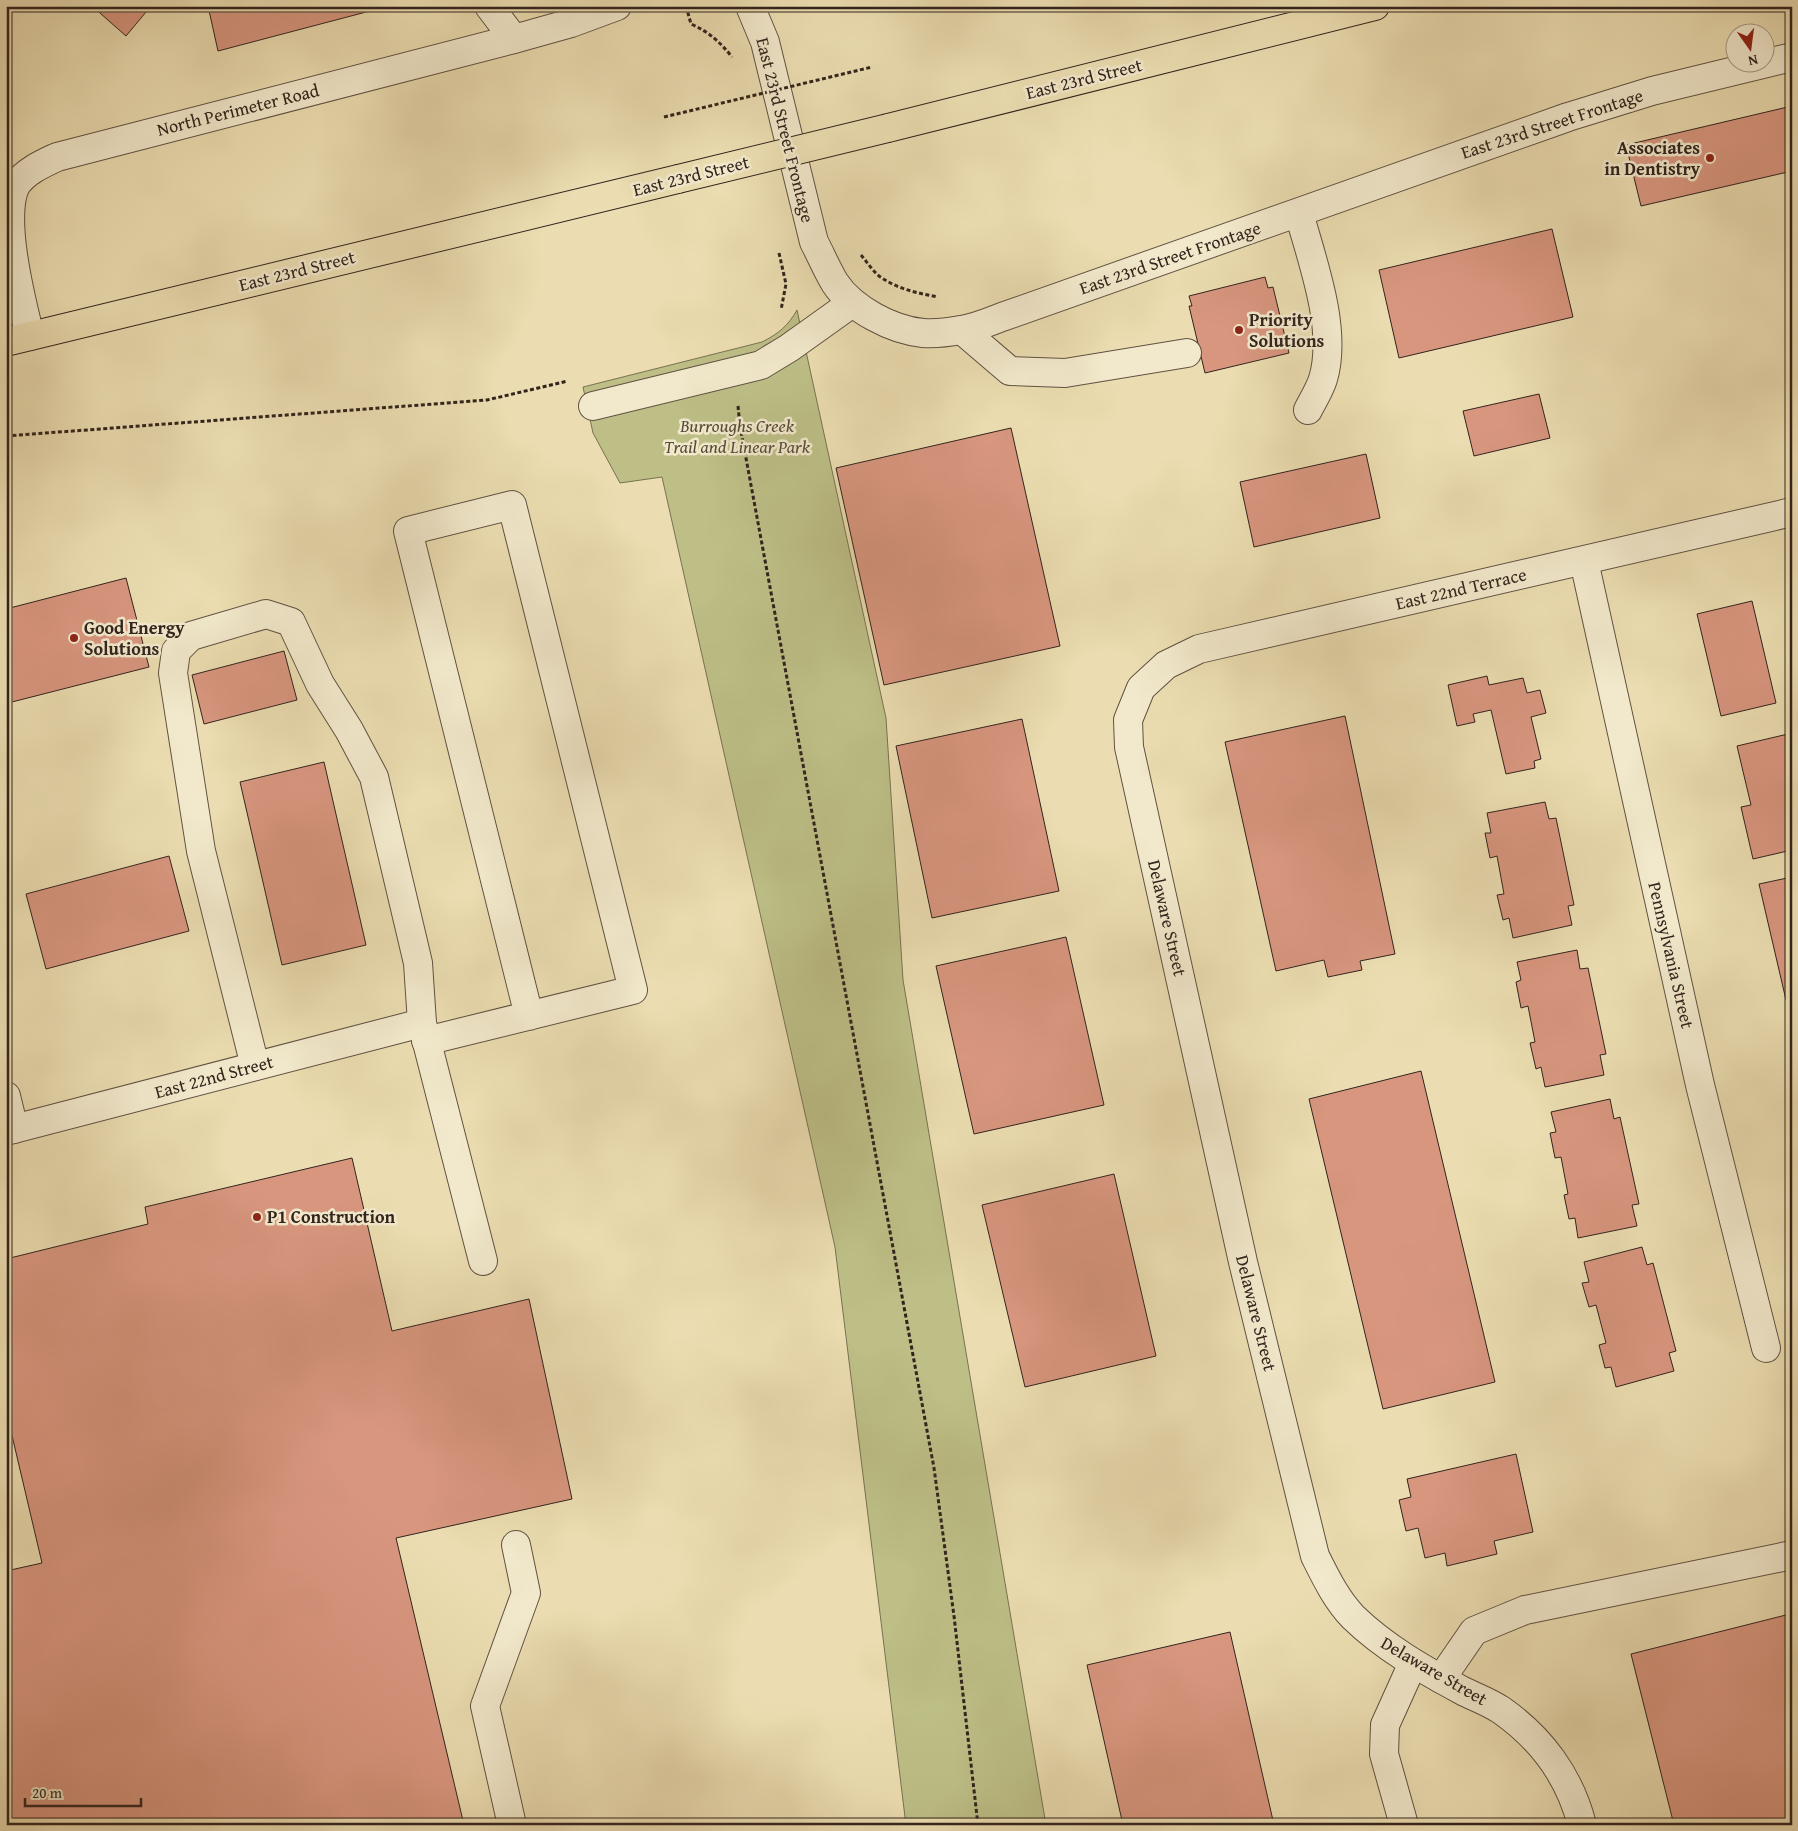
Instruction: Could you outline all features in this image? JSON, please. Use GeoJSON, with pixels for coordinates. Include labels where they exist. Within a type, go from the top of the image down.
{"type":"FeatureCollection","features":[{"type":"Feature","properties":{"kind":"main road","name":"East 23rd Street"},"geometry":{"type":"LineString","coordinates":[[18,339],[888,128],[1375,6]]}},
{"type":"Feature","properties":{"kind":"street"},"geometry":{"type":"LineString","coordinates":[[489,6],[514,40]]}},
{"type":"Feature","properties":{"kind":"street","name":"North Perimeter Road"},"geometry":{"type":"LineString","coordinates":[[18,339],[8,250],[7,210],[9,183],[16,184],[32,170],[57,157],[514,40],[571,23],[617,6]]}},
{"type":"Feature","properties":{"kind":"street","name":"East 23rd Street Frontage"},"geometry":{"type":"LineString","coordinates":[[750,6],[765,42],[814,242],[836,284],[852,303],[873,316],[896,326],[923,333],[962,330],[1568,117],[1652,91],[1792,57]]}},
{"type":"Feature","properties":{"kind":"street"},"geometry":{"type":"LineString","coordinates":[[1299,212],[1324,309],[1328,341],[1323,379],[1308,410]]}},
{"type":"Feature","properties":{"kind":"street"},"geometry":{"type":"LineString","coordinates":[[593,406],[761,365],[789,348],[852,303]]}},
{"type":"Feature","properties":{"kind":"street"},"geometry":{"type":"LineString","coordinates":[[962,330],[1010,371],[1065,373],[1187,353]]}},
{"type":"Feature","properties":{"kind":"street","name":"East 22nd Street"},"geometry":{"type":"LineString","coordinates":[[10,1130],[255,1066],[424,1032],[529,1016],[633,990],[512,505],[408,531],[529,1016]]}},
{"type":"Feature","properties":{"kind":"street","name":"East 22nd Terrace"},"geometry":{"type":"LineString","coordinates":[[1141,688],[1166,665],[1198,649],[1792,512]]}},
{"type":"Feature","properties":{"kind":"street","name":"Pennsylvania Street"},"geometry":{"type":"LineString","coordinates":[[1584,561],[1700,1085],[1766,1348]]}},
{"type":"Feature","properties":{"kind":"street"},"geometry":{"type":"LineString","coordinates":[[255,1066],[200,850],[173,673],[176,651],[191,636],[266,614],[291,622],[320,684],[349,730],[374,777],[418,963],[424,1032],[483,1261]]}},
{"type":"Feature","properties":{"kind":"street","name":"Delaware Street"},"geometry":{"type":"LineString","coordinates":[[1141,688],[1128,720],[1129,747],[1243,1262],[1315,1556],[1331,1590],[1352,1615],[1375,1636],[1441,1679],[1500,1709],[1528,1732],[1550,1756],[1566,1780],[1582,1825]]}},
{"type":"Feature","properties":{"kind":"street"},"geometry":{"type":"LineString","coordinates":[[6,1096],[10,1130]]}},
{"type":"Feature","properties":{"kind":"street"},"geometry":{"type":"LineString","coordinates":[[512,1825],[485,1706],[526,1593],[516,1545]]}},
{"type":"Feature","properties":{"kind":"street"},"geometry":{"type":"LineString","coordinates":[[1441,1679],[1474,1631],[1525,1610],[1792,1555]]}},
{"type":"Feature","properties":{"kind":"street"},"geometry":{"type":"LineString","coordinates":[[1404,1825],[1384,1754],[1385,1725],[1413,1662]]}},
{"type":"Feature","properties":{"kind":"path"},"geometry":{"type":"LineString","coordinates":[[664,117],[872,66]]}},
{"type":"Feature","properties":{"kind":"path"},"geometry":{"type":"LineString","coordinates":[[854,256],[860,254],[878,275],[896,285],[915,293],[939,297],[947,296]]}},
{"type":"Feature","properties":{"kind":"path"},"geometry":{"type":"LineString","coordinates":[[6,436],[487,400],[573,380]]}},
{"type":"Feature","properties":{"kind":"path"},"geometry":{"type":"LineString","coordinates":[[740,426],[934,1468],[954,1616],[978,1825]]}},
{"type":"Feature","properties":{"kind":"green space","name":"Burroughs Creek Trail and Linear Park"},"geometry":{"type":"Polygon","coordinates":[[[797,310],[886,718],[903,980],[1046,1825],[906,1825],[835,1247],[662,477],[620,483],[593,433],[583,387],[762,342],[782,329],[797,310]]]}},
{"type":"Feature","properties":{"kind":"building"},"geometry":{"type":"Polygon","coordinates":[[[92,6],[151,6],[126,36],[92,6]]]}},
{"type":"Feature","properties":{"kind":"building"},"geometry":{"type":"Polygon","coordinates":[[[208,6],[389,6],[218,51],[208,6]]]}},
{"type":"Feature","properties":{"kind":"building","name":"Associates in Dentistry"},"geometry":{"type":"Polygon","coordinates":[[[1792,106],[1792,171],[1641,206],[1626,145],[1792,106]]]}},
{"type":"Feature","properties":{"kind":"building"},"geometry":{"type":"Polygon","coordinates":[[[1552,229],[1573,317],[1399,358],[1379,270],[1552,229]]]}},
{"type":"Feature","properties":{"kind":"building","name":"Priority Solutions"},"geometry":{"type":"Polygon","coordinates":[[[1265,277],[1268,288],[1273,287],[1289,353],[1205,373],[1189,306],[1192,306],[1189,296],[1265,277]]]}},
{"type":"Feature","properties":{"kind":"building"},"geometry":{"type":"Polygon","coordinates":[[[1539,394],[1550,438],[1474,456],[1463,411],[1539,394]]]}},
{"type":"Feature","properties":{"kind":"building"},"geometry":{"type":"Polygon","coordinates":[[[1011,428],[1060,646],[884,685],[836,468],[1011,428]]]}},
{"type":"Feature","properties":{"kind":"building"},"geometry":{"type":"Polygon","coordinates":[[[1366,454],[1380,518],[1254,547],[1240,482],[1366,454]]]}},
{"type":"Feature","properties":{"kind":"building","name":"Good Energy Solutions"},"geometry":{"type":"Polygon","coordinates":[[[126,578],[149,667],[8,703],[6,609],[126,578]]]}},
{"type":"Feature","properties":{"kind":"building"},"geometry":{"type":"Polygon","coordinates":[[[1752,601],[1776,703],[1721,716],[1697,614],[1752,601]]]}},
{"type":"Feature","properties":{"kind":"building"},"geometry":{"type":"Polygon","coordinates":[[[284,651],[297,700],[204,724],[192,675],[284,651]]]}},
{"type":"Feature","properties":{"kind":"building"},"geometry":{"type":"Polygon","coordinates":[[[1487,676],[1489,685],[1523,678],[1527,693],[1540,690],[1546,713],[1531,717],[1541,759],[1534,761],[1535,768],[1506,774],[1491,710],[1473,714],[1475,722],[1457,726],[1448,685],[1487,676]]]}},
{"type":"Feature","properties":{"kind":"building"},"geometry":{"type":"Polygon","coordinates":[[[1345,716],[1395,954],[1360,961],[1362,970],[1328,977],[1324,960],[1276,971],[1225,742],[1345,716]]]}},
{"type":"Feature","properties":{"kind":"building"},"geometry":{"type":"Polygon","coordinates":[[[1022,719],[1059,891],[932,918],[896,746],[1022,719]]]}},
{"type":"Feature","properties":{"kind":"building"},"geometry":{"type":"Polygon","coordinates":[[[1788,734],[1792,748],[1792,850],[1753,859],[1741,807],[1751,805],[1737,746],[1788,734]]]}},
{"type":"Feature","properties":{"kind":"building"},"geometry":{"type":"Polygon","coordinates":[[[324,762],[366,945],[282,965],[240,782],[324,762]]]}},
{"type":"Feature","properties":{"kind":"building"},"geometry":{"type":"Polygon","coordinates":[[[1545,802],[1549,819],[1556,818],[1574,905],[1568,906],[1572,925],[1513,938],[1509,918],[1503,920],[1497,895],[1504,894],[1497,856],[1490,858],[1485,833],[1491,833],[1487,813],[1545,802]]]}},
{"type":"Feature","properties":{"kind":"building"},"geometry":{"type":"Polygon","coordinates":[[[169,856],[189,931],[46,969],[26,894],[169,856]]]}},
{"type":"Feature","properties":{"kind":"building"},"geometry":{"type":"Polygon","coordinates":[[[1792,877],[1792,998],[1786,1000],[1759,884],[1792,877]]]}},
{"type":"Feature","properties":{"kind":"building"},"geometry":{"type":"Polygon","coordinates":[[[1066,937],[1104,1105],[974,1134],[936,966],[1066,937]]]}},
{"type":"Feature","properties":{"kind":"building"},"geometry":{"type":"Polygon","coordinates":[[[1577,950],[1580,969],[1588,968],[1606,1054],[1600,1055],[1604,1075],[1545,1087],[1541,1067],[1536,1069],[1530,1043],[1535,1042],[1528,1006],[1521,1008],[1516,982],[1521,980],[1517,962],[1577,950]]]}},
{"type":"Feature","properties":{"kind":"building"},"geometry":{"type":"Polygon","coordinates":[[[1421,1071],[1495,1382],[1383,1409],[1309,1099],[1421,1071]]]}},
{"type":"Feature","properties":{"kind":"building"},"geometry":{"type":"Polygon","coordinates":[[[1610,1099],[1614,1119],[1620,1117],[1639,1204],[1632,1205],[1637,1226],[1578,1238],[1575,1218],[1569,1219],[1564,1195],[1568,1194],[1561,1157],[1555,1158],[1550,1133],[1556,1132],[1551,1112],[1610,1099]]]}},
{"type":"Feature","properties":{"kind":"building"},"geometry":{"type":"Polygon","coordinates":[[[352,1158],[392,1331],[529,1299],[572,1499],[396,1538],[464,1825],[6,1825],[6,1571],[42,1563],[6,1410],[6,1259],[148,1224],[145,1207],[352,1158]]]}},
{"type":"Feature","properties":{"kind":"building"},"geometry":{"type":"Polygon","coordinates":[[[1114,1174],[1156,1356],[1025,1387],[982,1205],[1114,1174]]]}},
{"type":"Feature","properties":{"kind":"building"},"geometry":{"type":"Polygon","coordinates":[[[1642,1247],[1647,1265],[1653,1263],[1676,1351],[1669,1353],[1674,1371],[1616,1387],[1611,1367],[1605,1368],[1599,1345],[1606,1343],[1596,1305],[1589,1307],[1582,1283],[1589,1282],[1584,1262],[1642,1247]]]}},
{"type":"Feature","properties":{"kind":"building"},"geometry":{"type":"Polygon","coordinates":[[[1516,1454],[1533,1532],[1494,1541],[1497,1554],[1447,1566],[1445,1553],[1425,1558],[1418,1528],[1406,1531],[1399,1500],[1411,1497],[1407,1479],[1516,1454]]]}},
{"type":"Feature","properties":{"kind":"building"},"geometry":{"type":"Polygon","coordinates":[[[1786,1615],[1792,1640],[1792,1825],[1674,1825],[1631,1654],[1786,1615]]]}},
{"type":"Feature","properties":{"kind":"building"},"geometry":{"type":"Polygon","coordinates":[[[1230,1632],[1274,1825],[1123,1825],[1087,1665],[1230,1632]]]}},
{"type":"Feature","properties":{"kind":"place","name":"Associates in Dentistry"},"geometry":{"type":"Point","coordinates":[1710,158]}},
{"type":"Feature","properties":{"kind":"place","name":"Priority Solutions"},"geometry":{"type":"Point","coordinates":[1239,330]}},
{"type":"Feature","properties":{"kind":"place","name":"Good Energy Solutions"},"geometry":{"type":"Point","coordinates":[74,638]}},
{"type":"Feature","properties":{"kind":"place","name":"P1 Construction"},"geometry":{"type":"Point","coordinates":[257,1217]}}]}
